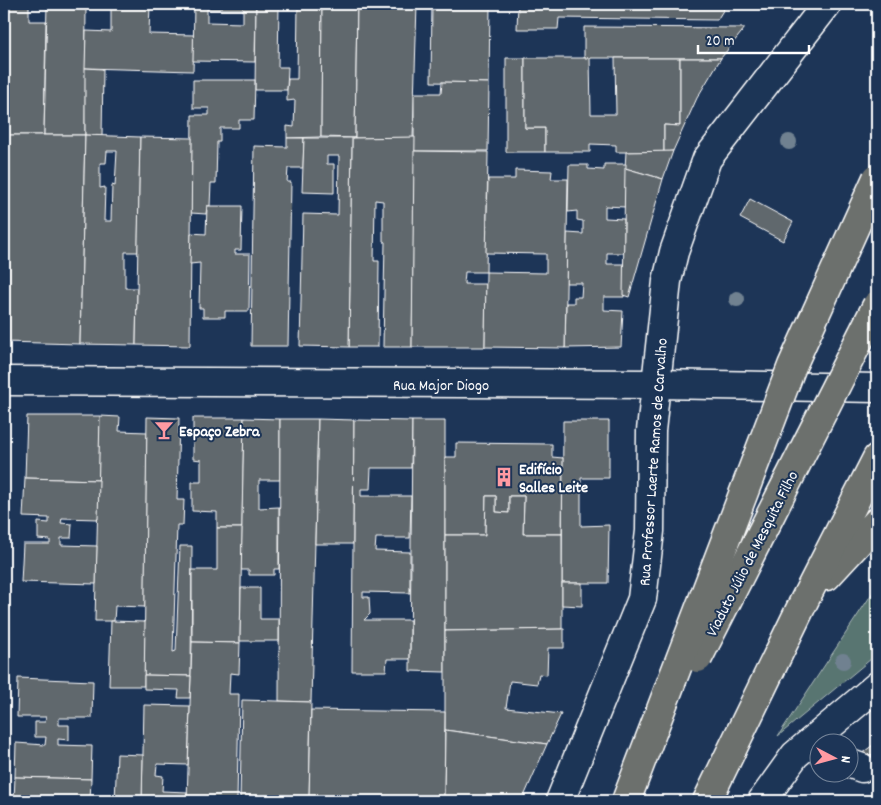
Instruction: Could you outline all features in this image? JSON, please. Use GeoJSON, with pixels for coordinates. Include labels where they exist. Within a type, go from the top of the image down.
{"type":"FeatureCollection","features":[{"type":"Feature","properties":{"kind":"highway"},"geometry":{"type":"LineString","coordinates":[[626,801],[792,366],[877,178]]}},
{"type":"Feature","properties":{"kind":"highway","name":"Viaduto Júlio de Mesquita Filho"},"geometry":{"type":"LineString","coordinates":[[626,801],[877,305]]}},
{"type":"Feature","properties":{"kind":"highway"},"geometry":{"type":"LineString","coordinates":[[707,801],[805,599],[877,458]]}},
{"type":"Feature","properties":{"kind":"highway"},"geometry":{"type":"LineString","coordinates":[[805,599],[877,522]]}},
{"type":"Feature","properties":{"kind":"street","name":"Rua Professor Laerte Ramos de Carvalho"},"geometry":{"type":"LineString","coordinates":[[560,801],[642,599],[650,531],[651,431],[657,384],[659,343],[667,281],[674,252],[707,159],[827,4]]}},
{"type":"Feature","properties":{"kind":"street","name":"Rua Major Diogo"},"geometry":{"type":"LineString","coordinates":[[4,381],[657,384],[877,388]]}},
{"type":"Feature","properties":{"kind":"street"},"geometry":{"type":"LineString","coordinates":[[827,732],[877,686]]}},
{"type":"Feature","properties":{"kind":"street"},"geometry":{"type":"LineString","coordinates":[[762,801],[795,756],[808,747]]}},
{"type":"Feature","properties":{"kind":"green space"},"geometry":{"type":"Polygon","coordinates":[[[877,586],[877,654],[778,736],[877,586]]]}},
{"type":"Feature","properties":{"kind":"building"},"geometry":{"type":"Polygon","coordinates":[[[4,4],[29,4],[29,21],[46,21],[44,135],[4,135],[4,4]]]}},
{"type":"Feature","properties":{"kind":"building"},"geometry":{"type":"Polygon","coordinates":[[[47,4],[86,4],[85,135],[44,135],[47,4]]]}},
{"type":"Feature","properties":{"kind":"building"},"geometry":{"type":"Polygon","coordinates":[[[111,4],[150,4],[149,34],[194,35],[193,71],[85,68],[86,31],[111,32],[111,4]]]}},
{"type":"Feature","properties":{"kind":"building"},"geometry":{"type":"Polygon","coordinates":[[[194,4],[256,4],[255,62],[193,61],[194,4]],[[207,9],[207,22],[243,23],[243,9],[207,9]]]}},
{"type":"Feature","properties":{"kind":"building"},"geometry":{"type":"Polygon","coordinates":[[[256,4],[279,4],[278,67],[288,67],[287,90],[255,90],[256,4]]]}},
{"type":"Feature","properties":{"kind":"building"},"geometry":{"type":"Polygon","coordinates":[[[298,4],[322,4],[321,137],[287,138],[287,126],[294,127],[295,100],[287,101],[287,90],[288,79],[297,79],[298,4]]]}},
{"type":"Feature","properties":{"kind":"building"},"geometry":{"type":"Polygon","coordinates":[[[322,4],[357,4],[355,138],[321,137],[322,4]]]}},
{"type":"Feature","properties":{"kind":"building"},"geometry":{"type":"Polygon","coordinates":[[[357,4],[417,4],[413,138],[355,138],[357,4]]]}},
{"type":"Feature","properties":{"kind":"building"},"geometry":{"type":"Polygon","coordinates":[[[432,4],[490,4],[489,83],[431,82],[432,4]]]}},
{"type":"Feature","properties":{"kind":"building"},"geometry":{"type":"Polygon","coordinates":[[[518,4],[727,4],[717,20],[559,18],[558,29],[517,29],[518,4]]]}},
{"type":"Feature","properties":{"kind":"building"},"geometry":{"type":"Polygon","coordinates":[[[584,27],[745,28],[721,58],[584,58],[584,27]]]}},
{"type":"Feature","properties":{"kind":"building"},"geometry":{"type":"Polygon","coordinates":[[[506,58],[525,58],[525,128],[545,128],[545,152],[506,152],[506,58]]]}},
{"type":"Feature","properties":{"kind":"building"},"geometry":{"type":"Polygon","coordinates":[[[525,58],[590,58],[591,114],[616,114],[615,58],[680,58],[680,126],[664,125],[664,152],[616,152],[616,145],[590,144],[590,152],[545,152],[545,128],[525,128],[525,58]]]}},
{"type":"Feature","properties":{"kind":"building"},"geometry":{"type":"Polygon","coordinates":[[[680,58],[721,58],[697,98],[673,151],[664,152],[664,125],[680,126],[680,58]]]}},
{"type":"Feature","properties":{"kind":"building"},"geometry":{"type":"Polygon","coordinates":[[[85,68],[103,69],[102,136],[85,135],[85,68]]]}},
{"type":"Feature","properties":{"kind":"building"},"geometry":{"type":"Polygon","coordinates":[[[193,80],[255,80],[254,120],[239,120],[239,128],[220,128],[220,142],[217,142],[216,183],[211,183],[210,206],[207,206],[206,214],[191,213],[192,115],[209,115],[209,108],[193,108],[193,80]]]}},
{"type":"Feature","properties":{"kind":"building"},"geometry":{"type":"Polygon","coordinates":[[[442,82],[489,83],[488,151],[414,151],[414,93],[441,93],[442,82]]]}},
{"type":"Feature","properties":{"kind":"building"},"geometry":{"type":"Polygon","coordinates":[[[5,135],[85,135],[80,344],[4,342],[5,135]]]}},
{"type":"Feature","properties":{"kind":"building"},"geometry":{"type":"Polygon","coordinates":[[[85,135],[140,137],[138,252],[125,252],[125,288],[137,288],[136,345],[80,344],[85,135]],[[107,151],[106,163],[100,163],[100,188],[105,187],[104,221],[111,221],[112,185],[115,186],[117,151],[107,151]]]}},
{"type":"Feature","properties":{"kind":"building"},"geometry":{"type":"Polygon","coordinates":[[[140,137],[192,138],[190,346],[136,345],[140,137]]]}},
{"type":"Feature","properties":{"kind":"building"},"geometry":{"type":"Polygon","coordinates":[[[415,137],[412,347],[383,347],[385,242],[383,241],[383,201],[375,200],[374,261],[379,261],[378,347],[349,347],[352,138],[415,137]]]}},
{"type":"Feature","properties":{"kind":"building"},"geometry":{"type":"Polygon","coordinates":[[[287,138],[304,138],[303,168],[288,168],[287,182],[291,182],[288,346],[251,346],[254,146],[287,147],[287,138]]]}},
{"type":"Feature","properties":{"kind":"building"},"geometry":{"type":"Polygon","coordinates":[[[304,138],[352,138],[349,347],[300,346],[303,214],[338,215],[339,156],[327,156],[327,164],[334,164],[334,193],[302,192],[304,138]]]}},
{"type":"Feature","properties":{"kind":"building"},"geometry":{"type":"Polygon","coordinates":[[[414,151],[488,152],[486,272],[465,272],[464,284],[486,284],[485,347],[412,347],[414,151]]]}},
{"type":"Feature","properties":{"kind":"building"},"geometry":{"type":"Polygon","coordinates":[[[673,151],[663,179],[625,168],[626,152],[673,151]]]}},
{"type":"Feature","properties":{"kind":"building"},"geometry":{"type":"Polygon","coordinates":[[[604,164],[626,164],[625,207],[605,206],[605,218],[624,219],[624,253],[607,253],[607,264],[624,264],[624,297],[604,297],[604,310],[623,311],[621,347],[565,348],[566,303],[574,303],[574,297],[581,297],[582,283],[566,283],[567,233],[583,234],[583,221],[577,220],[577,211],[568,212],[569,165],[588,165],[588,169],[604,170],[604,164]]]}},
{"type":"Feature","properties":{"kind":"building"},"geometry":{"type":"Polygon","coordinates":[[[625,168],[663,179],[629,297],[623,295],[625,168]]]}},
{"type":"Feature","properties":{"kind":"building"},"geometry":{"type":"Polygon","coordinates":[[[515,170],[552,171],[551,179],[568,179],[565,348],[485,347],[486,272],[546,273],[546,254],[486,253],[488,179],[515,179],[515,170]]]}},
{"type":"Feature","properties":{"kind":"building"},"geometry":{"type":"Polygon","coordinates":[[[750,199],[793,222],[783,241],[740,218],[750,199]]]}},
{"type":"Feature","properties":{"kind":"building"},"geometry":{"type":"Polygon","coordinates":[[[207,206],[242,206],[241,250],[235,250],[235,254],[250,254],[249,311],[225,311],[225,317],[203,317],[203,308],[199,308],[200,263],[190,264],[191,233],[206,234],[207,206]]]}},
{"type":"Feature","properties":{"kind":"building"},"geometry":{"type":"Polygon","coordinates":[[[27,416],[100,416],[99,480],[25,478],[27,416]]]}},
{"type":"Feature","properties":{"kind":"building"},"geometry":{"type":"Polygon","coordinates":[[[100,416],[120,417],[119,431],[147,432],[145,607],[115,606],[114,621],[95,621],[100,416]]]}},
{"type":"Feature","properties":{"kind":"building"},"geometry":{"type":"Polygon","coordinates":[[[147,417],[179,418],[177,500],[184,500],[183,525],[177,525],[173,652],[176,651],[180,546],[192,546],[191,676],[144,675],[147,417]]]}},
{"type":"Feature","properties":{"kind":"building"},"geometry":{"type":"Polygon","coordinates":[[[193,418],[244,418],[242,528],[217,528],[217,512],[192,511],[192,482],[201,482],[201,460],[193,459],[193,418]]]}},
{"type":"Feature","properties":{"kind":"building"},"geometry":{"type":"Polygon","coordinates":[[[244,418],[280,419],[280,480],[259,480],[259,508],[279,507],[279,569],[274,569],[274,575],[249,575],[249,570],[241,570],[244,418]]]}},
{"type":"Feature","properties":{"kind":"building"},"geometry":{"type":"Polygon","coordinates":[[[280,419],[318,419],[311,702],[279,701],[280,419]]]}},
{"type":"Feature","properties":{"kind":"building"},"geometry":{"type":"Polygon","coordinates":[[[318,419],[354,420],[353,544],[315,544],[318,419]]]}},
{"type":"Feature","properties":{"kind":"building"},"geometry":{"type":"Polygon","coordinates":[[[354,420],[412,421],[411,468],[371,468],[370,489],[361,489],[361,496],[411,496],[410,538],[376,538],[375,551],[410,552],[410,593],[363,592],[363,597],[369,597],[370,614],[364,620],[410,620],[410,659],[387,659],[386,671],[352,671],[354,420]]]}},
{"type":"Feature","properties":{"kind":"building"},"geometry":{"type":"Polygon","coordinates":[[[412,421],[445,421],[445,672],[410,671],[412,421]]]}},
{"type":"Feature","properties":{"kind":"building"},"geometry":{"type":"Polygon","coordinates":[[[563,421],[609,421],[609,478],[581,478],[581,526],[609,525],[608,583],[562,583],[563,421]]]}},
{"type":"Feature","properties":{"kind":"building","name":"Edifício Salles Leite"},"geometry":{"type":"Polygon","coordinates":[[[456,443],[552,444],[552,457],[563,458],[562,534],[523,534],[524,496],[509,496],[509,513],[496,512],[496,496],[486,496],[485,535],[445,535],[445,457],[456,457],[456,443]]]}},
{"type":"Feature","properties":{"kind":"building"},"geometry":{"type":"Polygon","coordinates":[[[25,478],[99,480],[98,519],[62,518],[61,523],[72,524],[71,538],[61,538],[61,545],[97,546],[96,584],[21,582],[23,544],[50,544],[50,540],[38,539],[38,522],[49,523],[49,518],[23,517],[25,478]]]}},
{"type":"Feature","properties":{"kind":"building"},"geometry":{"type":"Polygon","coordinates":[[[486,496],[496,496],[496,512],[509,513],[509,496],[524,496],[523,534],[562,534],[562,629],[445,631],[445,535],[485,535],[486,496]]]}},
{"type":"Feature","properties":{"kind":"building"},"geometry":{"type":"Polygon","coordinates":[[[217,528],[242,528],[240,643],[192,642],[192,570],[217,570],[217,528]]]}},
{"type":"Feature","properties":{"kind":"building"},"geometry":{"type":"Polygon","coordinates":[[[562,583],[582,583],[582,606],[562,605],[562,583]]]}},
{"type":"Feature","properties":{"kind":"building"},"geometry":{"type":"Polygon","coordinates":[[[241,588],[260,588],[260,619],[279,619],[279,641],[240,641],[241,588]]]}},
{"type":"Feature","properties":{"kind":"building"},"geometry":{"type":"Polygon","coordinates":[[[111,621],[145,622],[144,686],[109,686],[111,621]]]}},
{"type":"Feature","properties":{"kind":"building"},"geometry":{"type":"Polygon","coordinates":[[[564,629],[564,648],[548,648],[547,675],[539,674],[537,684],[510,681],[506,708],[561,714],[547,744],[445,730],[445,631],[564,629]]]}},
{"type":"Feature","properties":{"kind":"building"},"geometry":{"type":"Polygon","coordinates":[[[192,642],[240,643],[239,674],[230,673],[229,694],[239,694],[237,801],[187,801],[192,642]]]}},
{"type":"Feature","properties":{"kind":"building"},"geometry":{"type":"Polygon","coordinates":[[[144,675],[191,676],[190,698],[178,698],[179,690],[144,689],[144,675]]]}},
{"type":"Feature","properties":{"kind":"building"},"geometry":{"type":"Polygon","coordinates":[[[18,678],[93,681],[92,718],[59,718],[59,725],[69,725],[69,740],[58,739],[58,745],[92,746],[91,779],[15,777],[16,743],[45,745],[46,737],[35,737],[35,722],[45,722],[46,717],[17,717],[18,678]]]}},
{"type":"Feature","properties":{"kind":"building"},"geometry":{"type":"Polygon","coordinates":[[[242,700],[311,702],[309,801],[240,801],[242,700]]]}},
{"type":"Feature","properties":{"kind":"building"},"geometry":{"type":"Polygon","coordinates":[[[144,705],[190,706],[188,765],[157,764],[156,775],[163,776],[162,791],[187,792],[187,801],[142,801],[144,705]]]}},
{"type":"Feature","properties":{"kind":"building"},"geometry":{"type":"Polygon","coordinates":[[[311,710],[445,712],[444,801],[309,801],[311,710]]]}},
{"type":"Feature","properties":{"kind":"building"},"geometry":{"type":"Polygon","coordinates":[[[445,730],[547,744],[522,801],[444,801],[445,730]]]}},
{"type":"Feature","properties":{"kind":"building"},"geometry":{"type":"Polygon","coordinates":[[[877,742],[877,755],[861,754],[877,742]]]}},
{"type":"Feature","properties":{"kind":"building"},"geometry":{"type":"Polygon","coordinates":[[[117,754],[143,755],[142,801],[115,801],[117,754]]]}},
{"type":"Feature","properties":{"kind":"building"},"geometry":{"type":"Polygon","coordinates":[[[864,755],[877,755],[877,780],[861,779],[864,755]]]}},
{"type":"Feature","properties":{"kind":"building"},"geometry":{"type":"Polygon","coordinates":[[[15,777],[91,779],[90,801],[14,801],[15,777]]]}},
{"type":"Feature","properties":{"kind":"place","name":"Espaço Zebra"},"geometry":{"type":"Point","coordinates":[164,430]}},
{"type":"Feature","properties":{"kind":"place","name":"Edifício Salles Leite"},"geometry":{"type":"Point","coordinates":[504,477]}}]}
